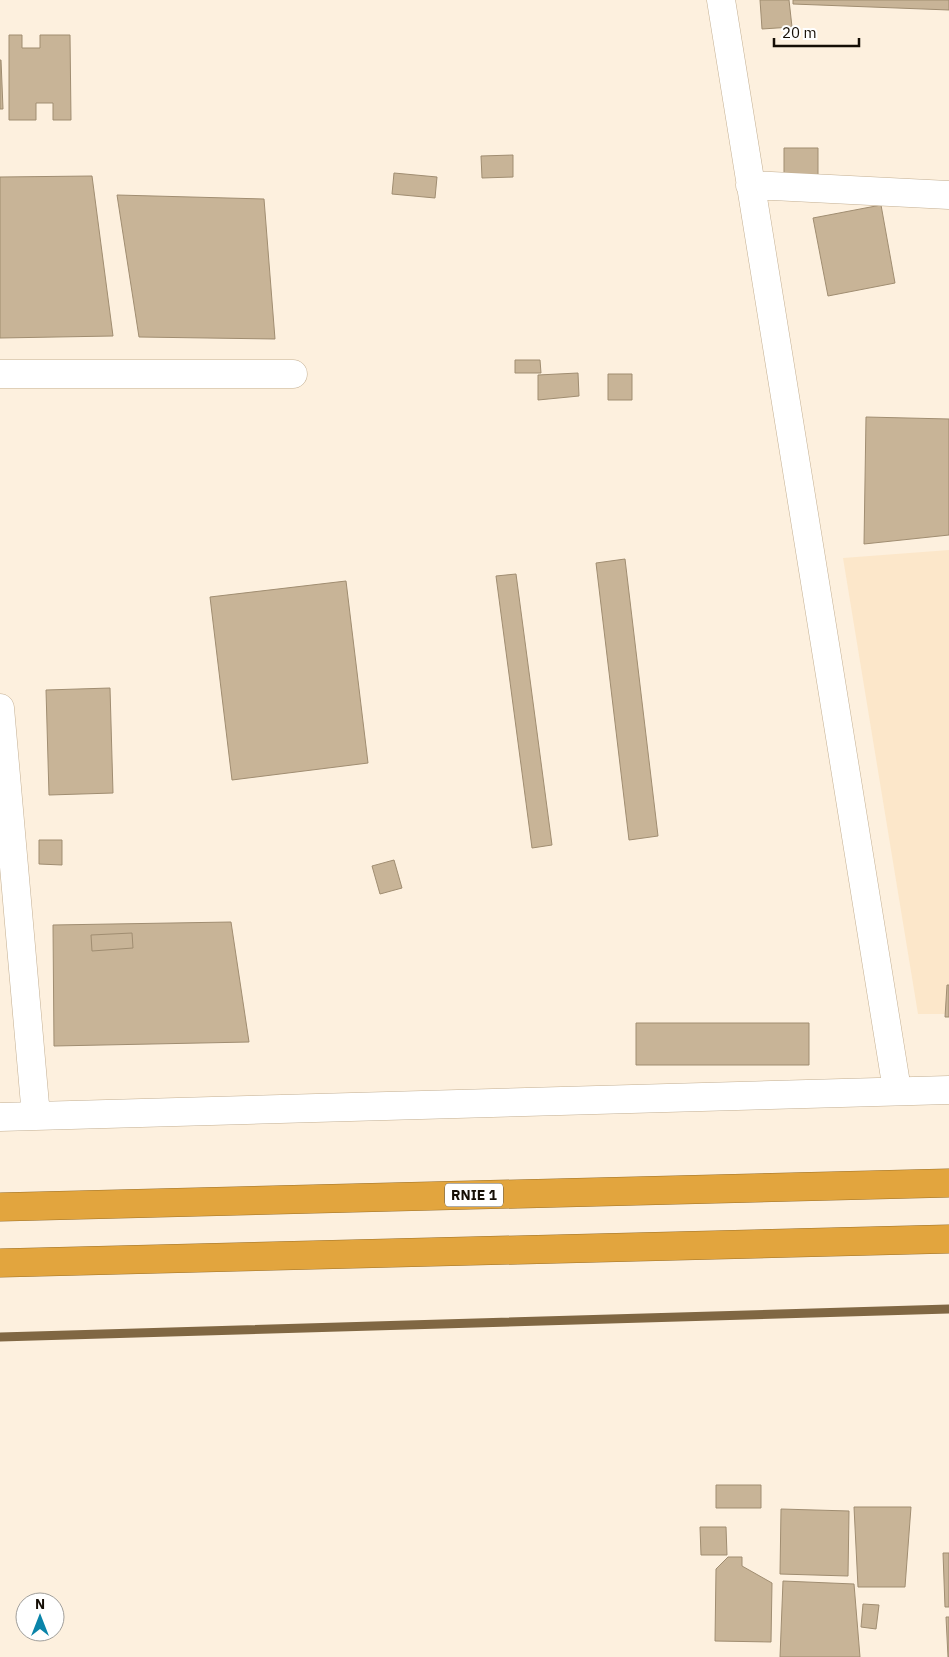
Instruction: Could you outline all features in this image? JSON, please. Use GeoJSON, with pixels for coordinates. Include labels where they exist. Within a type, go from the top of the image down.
{"type":"FeatureCollection","features":[{"type":"Feature","properties":{"kind":"highway","name":"RNIE 1"},"geometry":{"type":"LineString","coordinates":[[0,1207],[949,1183]]}},
{"type":"Feature","properties":{"kind":"highway"},"geometry":{"type":"LineString","coordinates":[[0,1263],[949,1239]]}},
{"type":"Feature","properties":{"kind":"street"},"geometry":{"type":"LineString","coordinates":[[721,0],[897,1090]]}},
{"type":"Feature","properties":{"kind":"street"},"geometry":{"type":"LineString","coordinates":[[750,185],[949,196]]}},
{"type":"Feature","properties":{"kind":"street"},"geometry":{"type":"LineString","coordinates":[[0,374],[293,374]]}},
{"type":"Feature","properties":{"kind":"street"},"geometry":{"type":"LineString","coordinates":[[0,708],[36,1116]]}},
{"type":"Feature","properties":{"kind":"street"},"geometry":{"type":"LineString","coordinates":[[0,1116],[949,1090]]}},
{"type":"Feature","properties":{"kind":"shaded area"},"geometry":{"type":"Polygon","coordinates":[[[949,550],[949,1014],[918,1014],[843,558],[949,550]]]}},
{"type":"Feature","properties":{"kind":"building"},"geometry":{"type":"Polygon","coordinates":[[[760,0],[789,0],[792,27],[762,29],[760,0]]]}},
{"type":"Feature","properties":{"kind":"building"},"geometry":{"type":"Polygon","coordinates":[[[793,0],[949,0],[949,10],[793,4],[793,0]]]}},
{"type":"Feature","properties":{"kind":"building"},"geometry":{"type":"Polygon","coordinates":[[[9,35],[22,35],[22,48],[40,48],[40,35],[70,35],[71,120],[53,120],[53,103],[36,103],[36,120],[9,120],[9,35]]]}},
{"type":"Feature","properties":{"kind":"building"},"geometry":{"type":"Polygon","coordinates":[[[1,60],[3,109],[0,109],[1,60]]]}},
{"type":"Feature","properties":{"kind":"building"},"geometry":{"type":"Polygon","coordinates":[[[784,148],[818,148],[818,186],[784,186],[784,148]]]}},
{"type":"Feature","properties":{"kind":"building"},"geometry":{"type":"Polygon","coordinates":[[[513,155],[513,177],[482,178],[481,156],[513,155]]]}},
{"type":"Feature","properties":{"kind":"building"},"geometry":{"type":"Polygon","coordinates":[[[394,173],[437,177],[435,198],[392,194],[394,173]]]}},
{"type":"Feature","properties":{"kind":"building"},"geometry":{"type":"Polygon","coordinates":[[[92,176],[113,336],[0,338],[0,177],[92,176]]]}},
{"type":"Feature","properties":{"kind":"building"},"geometry":{"type":"Polygon","coordinates":[[[117,195],[264,199],[275,339],[139,337],[117,195]]]}},
{"type":"Feature","properties":{"kind":"building"},"geometry":{"type":"Polygon","coordinates":[[[881,205],[895,283],[828,296],[813,218],[881,205]]]}},
{"type":"Feature","properties":{"kind":"building"},"geometry":{"type":"Polygon","coordinates":[[[515,360],[540,360],[541,373],[515,373],[515,360]]]}},
{"type":"Feature","properties":{"kind":"building"},"geometry":{"type":"Polygon","coordinates":[[[578,373],[579,396],[538,400],[538,375],[578,373]]]}},
{"type":"Feature","properties":{"kind":"building"},"geometry":{"type":"Polygon","coordinates":[[[608,374],[632,374],[632,400],[608,400],[608,374]]]}},
{"type":"Feature","properties":{"kind":"building"},"geometry":{"type":"Polygon","coordinates":[[[866,417],[949,419],[949,535],[864,544],[866,417]]]}},
{"type":"Feature","properties":{"kind":"building"},"geometry":{"type":"Polygon","coordinates":[[[625,559],[658,836],[629,840],[596,563],[625,559]]]}},
{"type":"Feature","properties":{"kind":"building"},"geometry":{"type":"Polygon","coordinates":[[[516,574],[552,845],[532,848],[496,576],[516,574]]]}},
{"type":"Feature","properties":{"kind":"building"},"geometry":{"type":"Polygon","coordinates":[[[346,581],[368,763],[232,780],[210,597],[346,581]]]}},
{"type":"Feature","properties":{"kind":"building"},"geometry":{"type":"Polygon","coordinates":[[[110,688],[113,793],[49,795],[46,690],[110,688]]]}},
{"type":"Feature","properties":{"kind":"building"},"geometry":{"type":"Polygon","coordinates":[[[39,840],[62,840],[62,865],[39,864],[39,840]]]}},
{"type":"Feature","properties":{"kind":"building"},"geometry":{"type":"Polygon","coordinates":[[[394,860],[402,888],[380,894],[372,866],[394,860]]]}},
{"type":"Feature","properties":{"kind":"building"},"geometry":{"type":"Polygon","coordinates":[[[231,922],[249,1042],[54,1046],[53,925],[231,922]]]}},
{"type":"Feature","properties":{"kind":"building"},"geometry":{"type":"Polygon","coordinates":[[[132,933],[133,948],[92,951],[91,935],[132,933]]]}},
{"type":"Feature","properties":{"kind":"building"},"geometry":{"type":"Polygon","coordinates":[[[947,985],[949,985],[949,1017],[945,1017],[947,985]]]}},
{"type":"Feature","properties":{"kind":"building"},"geometry":{"type":"Polygon","coordinates":[[[636,1023],[809,1023],[809,1065],[636,1065],[636,1023]]]}},
{"type":"Feature","properties":{"kind":"building"},"geometry":{"type":"Polygon","coordinates":[[[716,1485],[761,1485],[761,1508],[716,1508],[716,1485]]]}},
{"type":"Feature","properties":{"kind":"building"},"geometry":{"type":"Polygon","coordinates":[[[854,1507],[911,1507],[905,1587],[858,1587],[854,1507]]]}},
{"type":"Feature","properties":{"kind":"building"},"geometry":{"type":"Polygon","coordinates":[[[781,1509],[849,1511],[848,1576],[780,1574],[781,1509]]]}},
{"type":"Feature","properties":{"kind":"building"},"geometry":{"type":"Polygon","coordinates":[[[700,1527],[726,1527],[727,1555],[701,1555],[700,1527]]]}},
{"type":"Feature","properties":{"kind":"building"},"geometry":{"type":"Polygon","coordinates":[[[943,1553],[949,1553],[949,1607],[945,1607],[943,1553]]]}},
{"type":"Feature","properties":{"kind":"building"},"geometry":{"type":"Polygon","coordinates":[[[728,1557],[742,1557],[742,1566],[772,1583],[771,1642],[715,1641],[716,1569],[728,1557]]]}},
{"type":"Feature","properties":{"kind":"building"},"geometry":{"type":"Polygon","coordinates":[[[783,1581],[854,1584],[860,1657],[780,1657],[783,1581]]]}},
{"type":"Feature","properties":{"kind":"building"},"geometry":{"type":"Polygon","coordinates":[[[863,1604],[879,1605],[876,1629],[861,1627],[863,1604]]]}},
{"type":"Feature","properties":{"kind":"building"},"geometry":{"type":"Polygon","coordinates":[[[946,1617],[949,1617],[949,1657],[948,1657],[946,1617]]]}},
{"type":"Feature","properties":{"kind":"waterway"},"geometry":{"type":"LineString","coordinates":[[0,1337],[949,1309]]}}]}
